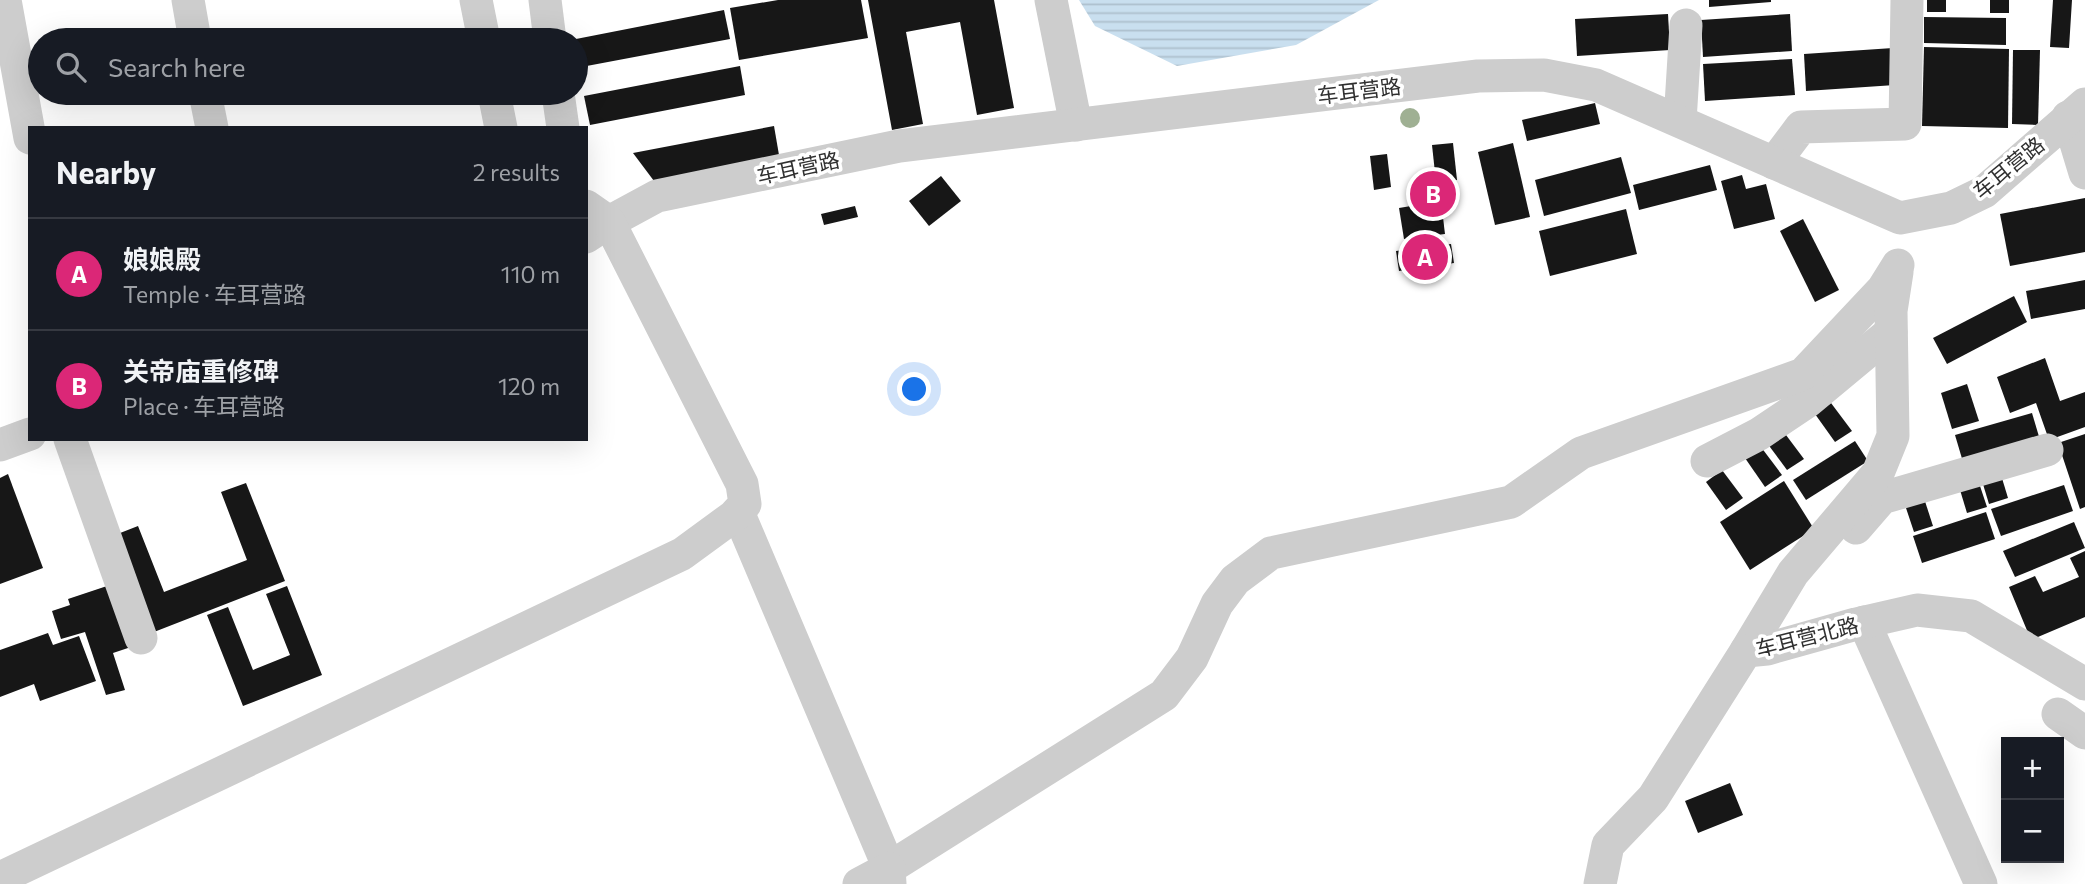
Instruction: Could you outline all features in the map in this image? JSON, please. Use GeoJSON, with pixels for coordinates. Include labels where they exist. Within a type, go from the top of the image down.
{"type":"FeatureCollection","features":[{"type":"Feature","properties":{"kind":"street"},"geometry":{"type":"LineString","coordinates":[[5,0],[28,127]]}},
{"type":"Feature","properties":{"kind":"street"},"geometry":{"type":"LineString","coordinates":[[188,0],[193,28]]}},
{"type":"Feature","properties":{"kind":"street"},"geometry":{"type":"LineString","coordinates":[[476,0],[482,28]]}},
{"type":"Feature","properties":{"kind":"street"},"geometry":{"type":"LineString","coordinates":[[544,0],[549,28]]}},
{"type":"Feature","properties":{"kind":"street"},"geometry":{"type":"LineString","coordinates":[[1051,0],[1076,125]]}},
{"type":"Feature","properties":{"kind":"street"},"geometry":{"type":"LineString","coordinates":[[1774,163],[1801,127],[1905,124],[1907,0]]}},
{"type":"Feature","properties":{"kind":"street"},"geometry":{"type":"LineString","coordinates":[[1680,121],[1686,25]]}},
{"type":"Feature","properties":{"kind":"street","name":"车耳营路"},"geometry":{"type":"LineString","coordinates":[[594,221],[657,196],[899,146],[1478,76],[1544,75],[1596,85],[1900,218],[1951,208],[1984,192],[2077,111]]}},
{"type":"Feature","properties":{"kind":"street"},"geometry":{"type":"LineString","coordinates":[[207,105],[212,126]]}},
{"type":"Feature","properties":{"kind":"street"},"geometry":{"type":"LineString","coordinates":[[496,105],[501,126]]}},
{"type":"Feature","properties":{"kind":"street"},"geometry":{"type":"LineString","coordinates":[[560,105],[564,126]]}},
{"type":"Feature","properties":{"kind":"street"},"geometry":{"type":"LineString","coordinates":[[2077,111],[2085,173]]}},
{"type":"Feature","properties":{"kind":"street"},"geometry":{"type":"LineString","coordinates":[[1746,651],[1793,573],[1878,473],[1893,436],[1891,311],[1898,265],[1900,218]]}},
{"type":"Feature","properties":{"kind":"street"},"geometry":{"type":"LineString","coordinates":[[0,878],[682,554],[738,512],[745,504],[742,484],[594,221]]}},
{"type":"Feature","properties":{"kind":"street"},"geometry":{"type":"LineString","coordinates":[[859,884],[889,876],[1164,695],[1192,658],[1217,604],[1235,580],[1272,553],[1511,502],[1581,453],[1803,374],[1883,289],[1898,265]]}},
{"type":"Feature","properties":{"kind":"street"},"geometry":{"type":"LineString","coordinates":[[1707,461],[1759,434],[1808,401],[1891,332]]}},
{"type":"Feature","properties":{"kind":"street"},"geometry":{"type":"LineString","coordinates":[[0,445],[28,435]]}},
{"type":"Feature","properties":{"kind":"street"},"geometry":{"type":"LineString","coordinates":[[71,441],[141,638]]}},
{"type":"Feature","properties":{"kind":"street"},"geometry":{"type":"LineString","coordinates":[[1826,535],[1846,538],[1882,498],[2047,450]]}},
{"type":"Feature","properties":{"kind":"street"},"geometry":{"type":"LineString","coordinates":[[738,512],[889,876]]}},
{"type":"Feature","properties":{"kind":"street","name":"车耳营北路"},"geometry":{"type":"LineString","coordinates":[[1600,884],[1608,845],[1653,798],[1746,651],[1767,649],[1917,610],[1971,615],[2085,684]]}},
{"type":"Feature","properties":{"kind":"street"},"geometry":{"type":"LineString","coordinates":[[1864,622],[1981,884]]}},
{"type":"Feature","properties":{"kind":"water"},"geometry":{"type":"Polygon","coordinates":[[[1079,0],[1379,0],[1296,45],[1177,66],[1095,26],[1079,0]]]}},
{"type":"Feature","properties":{"kind":"building"},"geometry":{"type":"Polygon","coordinates":[[[778,0],[861,0],[868,38],[739,60],[730,8],[778,0]]]}},
{"type":"Feature","properties":{"kind":"building"},"geometry":{"type":"Polygon","coordinates":[[[868,0],[994,0],[1014,108],[977,115],[960,22],[906,32],[923,124],[892,130],[868,0]]]}},
{"type":"Feature","properties":{"kind":"building"},"geometry":{"type":"Polygon","coordinates":[[[1709,0],[1771,0],[1771,2],[1709,7],[1709,0]]]}},
{"type":"Feature","properties":{"kind":"building"},"geometry":{"type":"Polygon","coordinates":[[[1927,0],[1946,0],[1946,12],[1927,12],[1927,0]]]}},
{"type":"Feature","properties":{"kind":"building"},"geometry":{"type":"Polygon","coordinates":[[[1990,0],[2009,0],[2009,13],[1990,13],[1990,0]]]}},
{"type":"Feature","properties":{"kind":"building"},"geometry":{"type":"Polygon","coordinates":[[[2053,0],[2072,0],[2069,48],[2050,47],[2053,0]]]}},
{"type":"Feature","properties":{"kind":"building"},"geometry":{"type":"Polygon","coordinates":[[[724,10],[730,39],[588,66],[588,37],[724,10]]]}},
{"type":"Feature","properties":{"kind":"building"},"geometry":{"type":"Polygon","coordinates":[[[1668,14],[1670,50],[1577,56],[1575,19],[1668,14]]]}},
{"type":"Feature","properties":{"kind":"building"},"geometry":{"type":"Polygon","coordinates":[[[1790,14],[1792,51],[1703,57],[1701,20],[1790,14]]]}},
{"type":"Feature","properties":{"kind":"building"},"geometry":{"type":"Polygon","coordinates":[[[1924,17],[2006,18],[2006,45],[1924,43],[1924,17]]]}},
{"type":"Feature","properties":{"kind":"building"},"geometry":{"type":"Polygon","coordinates":[[[1924,47],[2009,49],[2008,128],[1922,126],[1924,47]]]}},
{"type":"Feature","properties":{"kind":"building"},"geometry":{"type":"Polygon","coordinates":[[[1893,48],[1895,85],[1806,91],[1804,54],[1893,48]]]}},
{"type":"Feature","properties":{"kind":"building"},"geometry":{"type":"Polygon","coordinates":[[[2013,50],[2040,50],[2038,125],[2012,124],[2013,50]]]}},
{"type":"Feature","properties":{"kind":"building"},"geometry":{"type":"Polygon","coordinates":[[[1792,59],[1795,95],[1705,101],[1703,64],[1792,59]]]}},
{"type":"Feature","properties":{"kind":"building"},"geometry":{"type":"Polygon","coordinates":[[[740,66],[745,95],[590,125],[586,105],[588,95],[740,66]]]}},
{"type":"Feature","properties":{"kind":"building"},"geometry":{"type":"Polygon","coordinates":[[[1595,103],[1600,124],[1527,141],[1522,120],[1595,103]]]}},
{"type":"Feature","properties":{"kind":"building"},"geometry":{"type":"Polygon","coordinates":[[[774,126],[779,155],[657,185],[633,153],[774,126]]]}},
{"type":"Feature","properties":{"kind":"building"},"geometry":{"type":"Polygon","coordinates":[[[1453,143],[1457,180],[1436,182],[1432,145],[1453,143]]]}},
{"type":"Feature","properties":{"kind":"building"},"geometry":{"type":"Polygon","coordinates":[[[1513,143],[1530,217],[1495,225],[1478,152],[1513,143]]]}},
{"type":"Feature","properties":{"kind":"building"},"geometry":{"type":"Polygon","coordinates":[[[1387,154],[1391,187],[1374,190],[1370,156],[1387,154]]]}},
{"type":"Feature","properties":{"kind":"building"},"geometry":{"type":"Polygon","coordinates":[[[1621,157],[1631,193],[1544,216],[1535,180],[1621,157]]]}},
{"type":"Feature","properties":{"kind":"building"},"geometry":{"type":"Polygon","coordinates":[[[1710,165],[1717,190],[1639,210],[1633,185],[1710,165]]]}},
{"type":"Feature","properties":{"kind":"building"},"geometry":{"type":"Polygon","coordinates":[[[1742,175],[1746,189],[1766,184],[1775,219],[1734,229],[1721,181],[1742,175]]]}},
{"type":"Feature","properties":{"kind":"building"},"geometry":{"type":"Polygon","coordinates":[[[941,176],[961,201],[929,226],[909,201],[941,176]]]}},
{"type":"Feature","properties":{"kind":"building"},"geometry":{"type":"Polygon","coordinates":[[[2085,198],[2085,252],[2010,266],[2000,214],[2085,198]]]}},
{"type":"Feature","properties":{"kind":"building"},"geometry":{"type":"Polygon","coordinates":[[[1441,201],[1445,234],[1404,239],[1399,208],[1441,201]]]}},
{"type":"Feature","properties":{"kind":"building"},"geometry":{"type":"Polygon","coordinates":[[[855,206],[858,217],[824,225],[821,214],[855,206]]]}},
{"type":"Feature","properties":{"kind":"building"},"geometry":{"type":"Polygon","coordinates":[[[1626,209],[1637,254],[1550,276],[1539,231],[1626,209]]]}},
{"type":"Feature","properties":{"kind":"building"},"geometry":{"type":"Polygon","coordinates":[[[1803,219],[1839,290],[1815,302],[1780,231],[1803,219]]]}},
{"type":"Feature","properties":{"kind":"building"},"geometry":{"type":"Polygon","coordinates":[[[1451,244],[1454,263],[1399,271],[1396,251],[1451,244]]]}},
{"type":"Feature","properties":{"kind":"building"},"geometry":{"type":"Polygon","coordinates":[[[2085,280],[2085,309],[2031,319],[2026,291],[2085,280]]]}},
{"type":"Feature","properties":{"kind":"building"},"geometry":{"type":"Polygon","coordinates":[[[2014,296],[2027,322],[1947,364],[1933,338],[2014,296]]]}},
{"type":"Feature","properties":{"kind":"building"},"geometry":{"type":"Polygon","coordinates":[[[2045,358],[2060,401],[2085,392],[2085,427],[2049,440],[2036,403],[2010,413],[1997,377],[2045,358]]]}},
{"type":"Feature","properties":{"kind":"building"},"geometry":{"type":"Polygon","coordinates":[[[1967,384],[1979,421],[1952,429],[1941,393],[1967,384]]]}},
{"type":"Feature","properties":{"kind":"building"},"geometry":{"type":"Polygon","coordinates":[[[1831,403],[1852,431],[1835,442],[1815,414],[1831,403]]]}},
{"type":"Feature","properties":{"kind":"building"},"geometry":{"type":"Polygon","coordinates":[[[2032,413],[2040,440],[1963,462],[1955,435],[2032,413]]]}},
{"type":"Feature","properties":{"kind":"building"},"geometry":{"type":"Polygon","coordinates":[[[1783,431],[1804,459],[1787,470],[1767,443],[1783,431]]]}},
{"type":"Feature","properties":{"kind":"building"},"geometry":{"type":"Polygon","coordinates":[[[2085,434],[2085,507],[2080,509],[2058,443],[2085,434]]]}},
{"type":"Feature","properties":{"kind":"building"},"geometry":{"type":"Polygon","coordinates":[[[1855,441],[1868,461],[1806,500],[1793,480],[1855,441]]]}},
{"type":"Feature","properties":{"kind":"building"},"geometry":{"type":"Polygon","coordinates":[[[1761,447],[1782,475],[1765,487],[1745,458],[1761,447]]]}},
{"type":"Feature","properties":{"kind":"building"},"geometry":{"type":"Polygon","coordinates":[[[1998,465],[2008,498],[1989,504],[1979,471],[1998,465]]]}},
{"type":"Feature","properties":{"kind":"building"},"geometry":{"type":"Polygon","coordinates":[[[1722,470],[1743,498],[1726,510],[1706,482],[1722,470]]]}},
{"type":"Feature","properties":{"kind":"building"},"geometry":{"type":"Polygon","coordinates":[[[8,474],[43,568],[0,584],[0,478],[8,474]]]}},
{"type":"Feature","properties":{"kind":"building"},"geometry":{"type":"Polygon","coordinates":[[[1976,474],[1987,507],[1967,513],[1957,480],[1976,474]]]}},
{"type":"Feature","properties":{"kind":"building"},"geometry":{"type":"Polygon","coordinates":[[[1784,481],[1814,529],[1750,570],[1720,522],[1784,481]]]}},
{"type":"Feature","properties":{"kind":"building"},"geometry":{"type":"Polygon","coordinates":[[[246,483],[285,581],[154,632],[115,535],[138,526],[164,592],[247,560],[221,492],[246,483]]]}},
{"type":"Feature","properties":{"kind":"building"},"geometry":{"type":"Polygon","coordinates":[[[2064,485],[2073,511],[2001,536],[1991,509],[2064,485]]]}},
{"type":"Feature","properties":{"kind":"building"},"geometry":{"type":"Polygon","coordinates":[[[1922,492],[1933,526],[1914,532],[1903,499],[1922,492]]]}},
{"type":"Feature","properties":{"kind":"building"},"geometry":{"type":"Polygon","coordinates":[[[1986,512],[1995,539],[1922,563],[1913,536],[1986,512]]]}},
{"type":"Feature","properties":{"kind":"building"},"geometry":{"type":"Polygon","coordinates":[[[2074,522],[2085,548],[2015,577],[2003,551],[2074,522]]]}},
{"type":"Feature","properties":{"kind":"building"},"geometry":{"type":"Polygon","coordinates":[[[2085,551],[2085,617],[2031,640],[2009,587],[2035,576],[2043,592],[2079,577],[2070,558],[2085,551]]]}},
{"type":"Feature","properties":{"kind":"building"},"geometry":{"type":"Polygon","coordinates":[[[113,584],[134,646],[113,653],[125,690],[106,695],[85,632],[61,639],[52,611],[70,605],[68,599],[113,584]]]}},
{"type":"Feature","properties":{"kind":"building"},"geometry":{"type":"Polygon","coordinates":[[[287,586],[322,675],[243,706],[207,615],[228,607],[253,670],[290,655],[266,594],[287,586]]]}},
{"type":"Feature","properties":{"kind":"building"},"geometry":{"type":"Polygon","coordinates":[[[48,633],[53,645],[79,636],[96,681],[40,701],[34,684],[0,697],[0,650],[48,633]]]}},
{"type":"Feature","properties":{"kind":"building"},"geometry":{"type":"Polygon","coordinates":[[[1730,783],[1743,815],[1698,833],[1685,801],[1730,783]]]}},
{"type":"Feature","properties":{"kind":"place","name":"关帝庙重修碑"},"geometry":{"type":"Point","coordinates":[1433,194]}},
{"type":"Feature","properties":{"kind":"place","name":"娘娘殿"},"geometry":{"type":"Point","coordinates":[1425,257]}}]}
